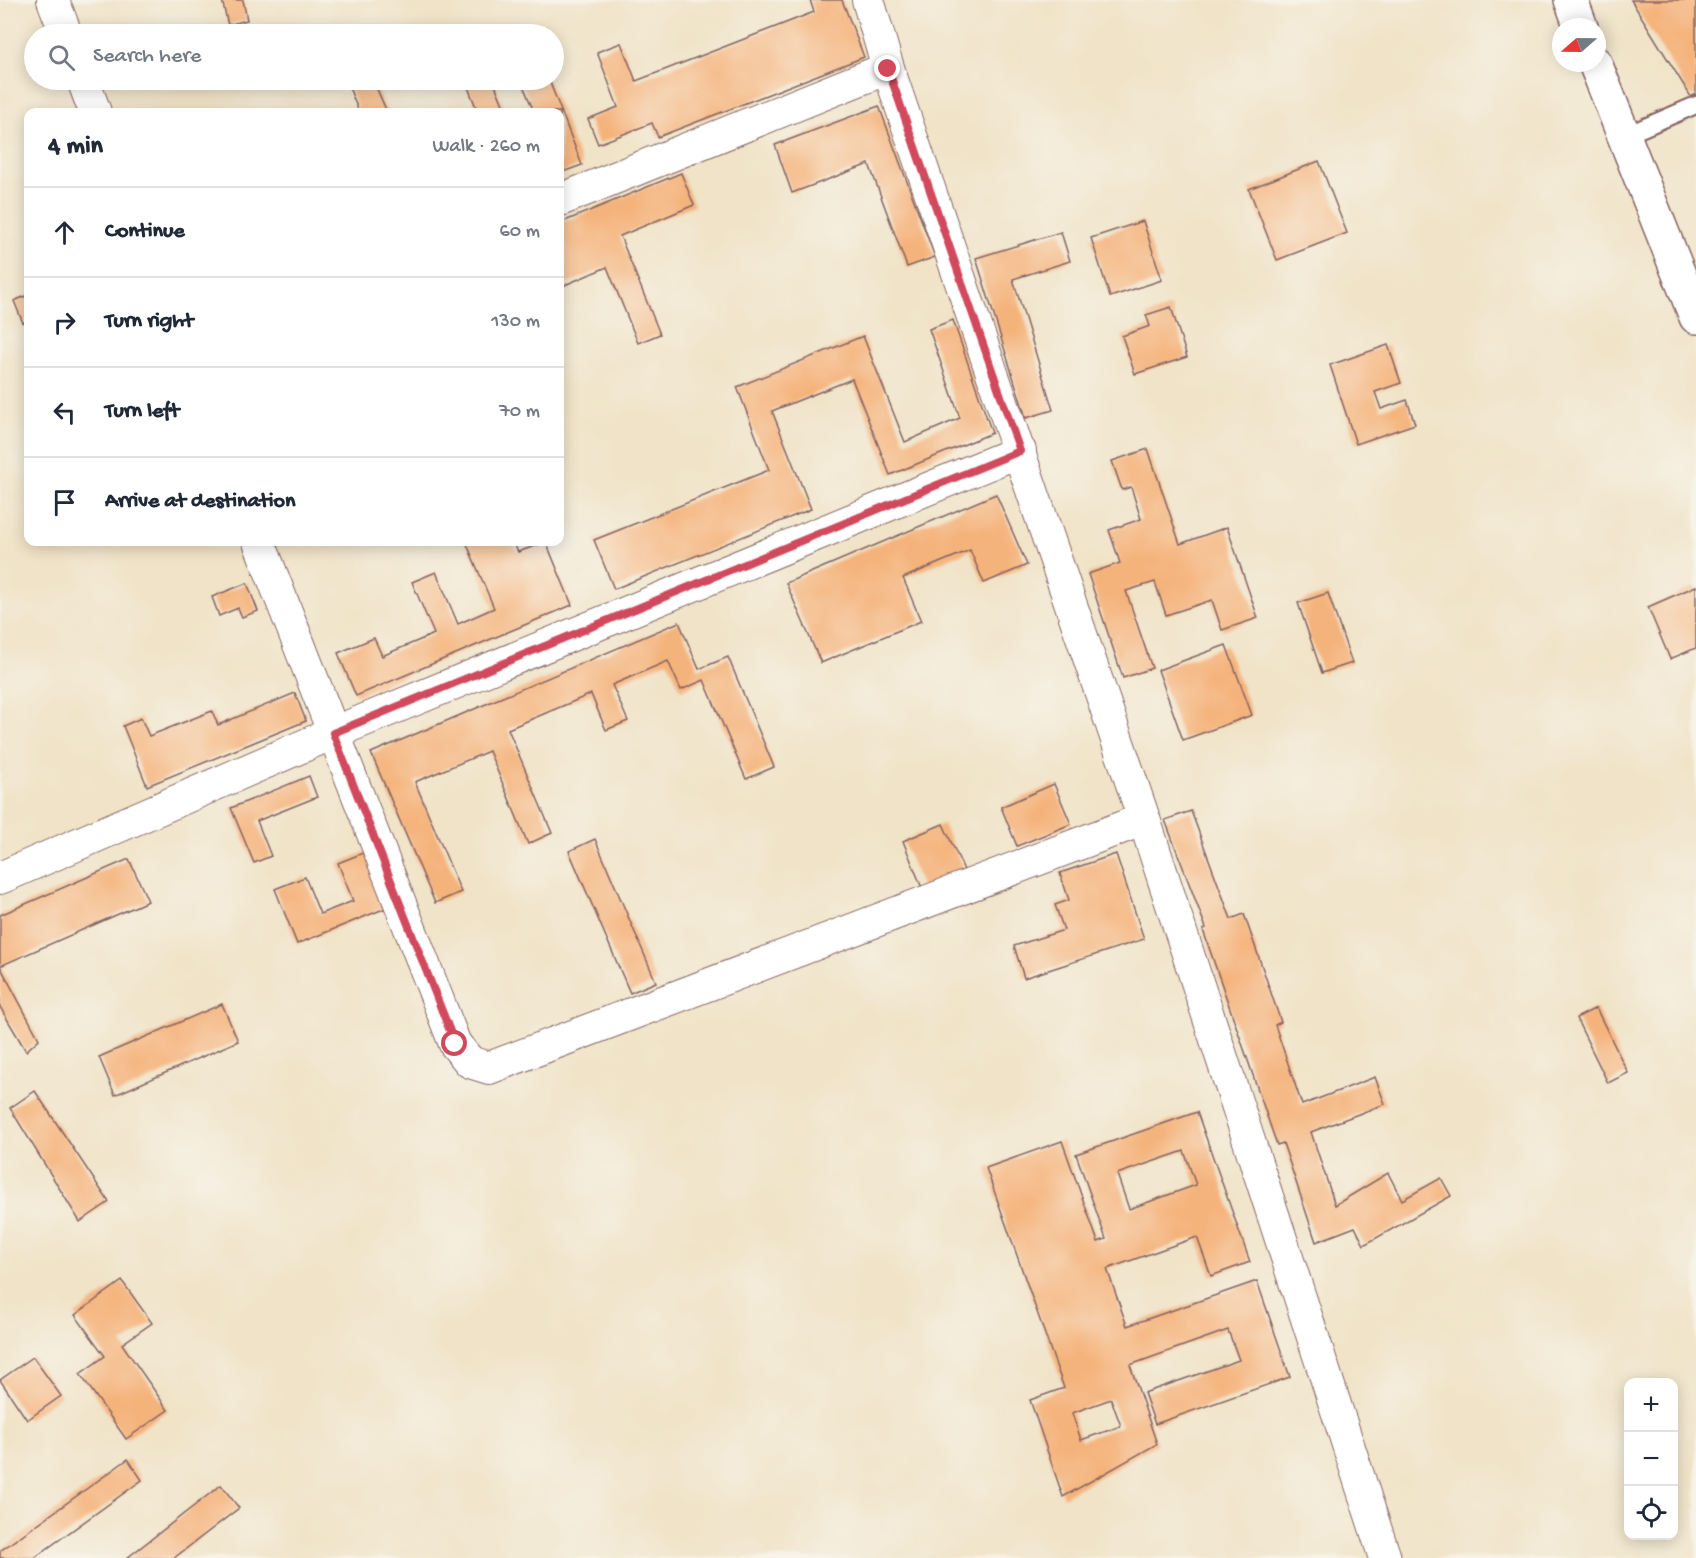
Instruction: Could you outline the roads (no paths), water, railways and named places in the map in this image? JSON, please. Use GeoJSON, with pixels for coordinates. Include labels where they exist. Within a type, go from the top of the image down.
{"type":"FeatureCollection","features":[{"type":"Feature","properties":{"kind":"street"},"geometry":{"type":"LineString","coordinates":[[53,0],[62,24]]}},
{"type":"Feature","properties":{"kind":"street"},"geometry":{"type":"LineString","coordinates":[[868,0],[888,69],[1144,819],[1386,1558]]}},
{"type":"Feature","properties":{"kind":"street"},"geometry":{"type":"LineString","coordinates":[[1571,0],[1578,18]]}},
{"type":"Feature","properties":{"kind":"street"},"geometry":{"type":"LineString","coordinates":[[564,198],[888,69]]}},
{"type":"Feature","properties":{"kind":"street"},"geometry":{"type":"LineString","coordinates":[[1599,72],[1696,317]]}},
{"type":"Feature","properties":{"kind":"street"},"geometry":{"type":"LineString","coordinates":[[87,90],[94,108]]}},
{"type":"Feature","properties":{"kind":"street"},"geometry":{"type":"LineString","coordinates":[[0,878],[333,733],[1020,451]]}},
{"type":"Feature","properties":{"kind":"street"},"geometry":{"type":"LineString","coordinates":[[261,546],[455,1044],[470,1062],[489,1068],[1144,819]]}},
{"type":"Feature","properties":{"kind":"lane"},"geometry":{"type":"LineString","coordinates":[[1624,136],[1696,105]]}}]}
